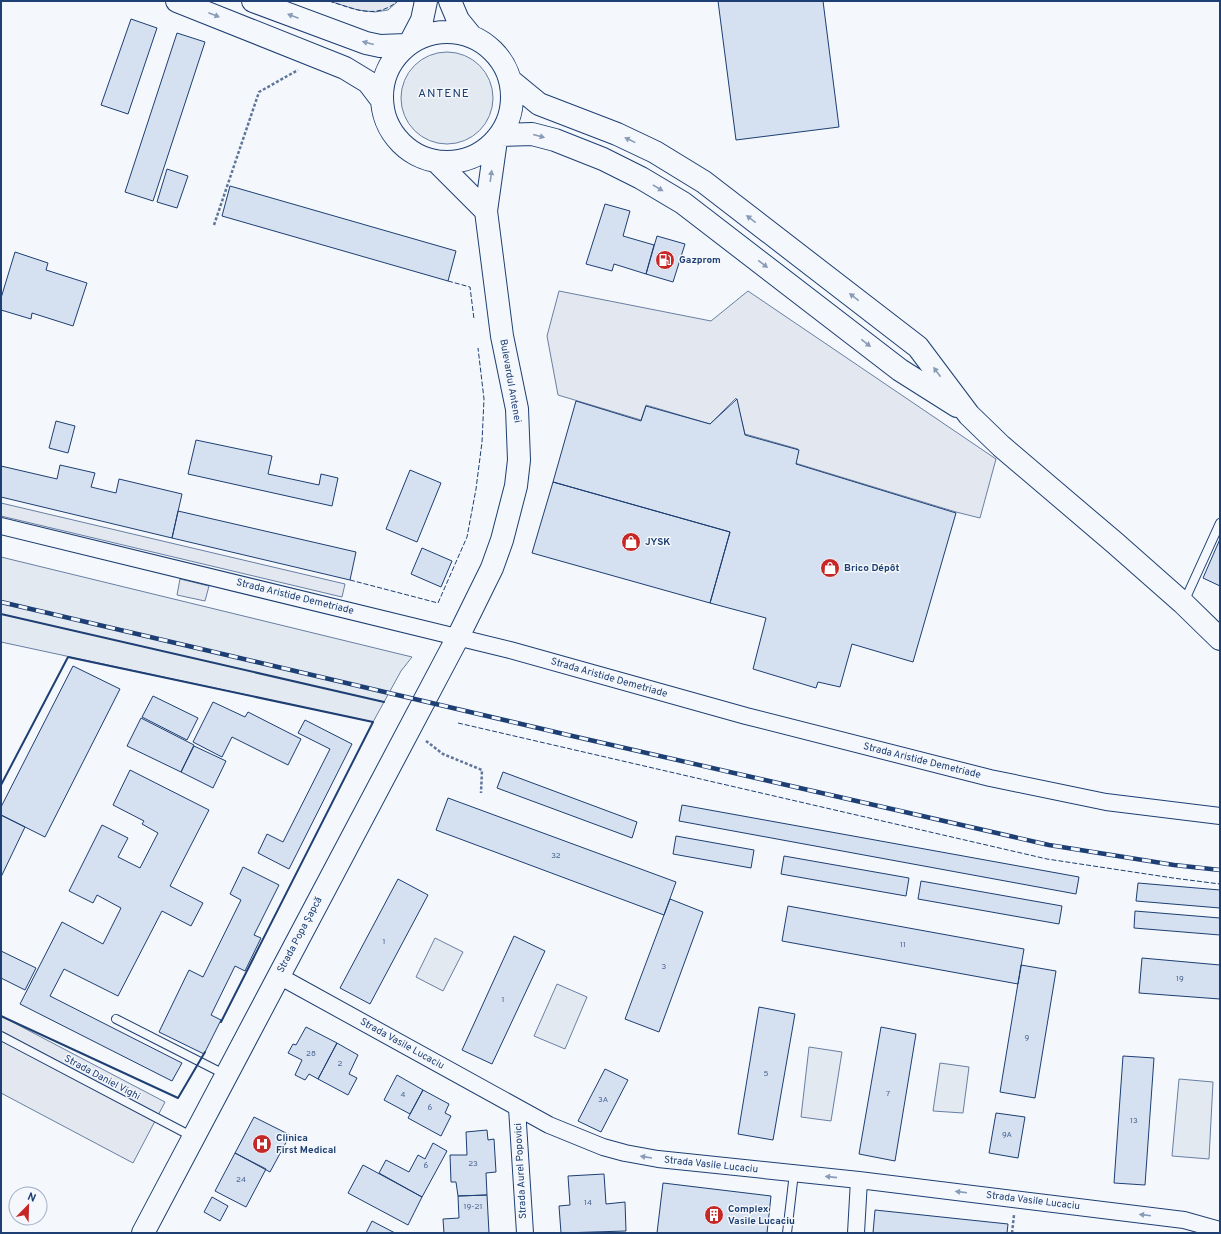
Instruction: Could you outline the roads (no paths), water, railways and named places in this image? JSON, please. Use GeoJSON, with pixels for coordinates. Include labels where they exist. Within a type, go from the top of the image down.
{"type":"FeatureCollection","features":[{"type":"Feature","properties":{"kind":"street"},"geometry":{"type":"LineString","coordinates":[[177,1],[345,68],[368,82],[381,99]]}},
{"type":"Feature","properties":{"kind":"street"},"geometry":{"type":"LineString","coordinates":[[253,1],[366,43],[380,46],[408,44],[424,35],[440,32],[456,32],[471,36],[485,43],[505,66],[511,81],[512,104],[510,115],[498,138],[484,151],[469,159],[452,162],[436,161],[415,154],[397,140],[386,120],[381,99],[382,83],[387,69],[396,56],[408,44],[422,20],[426,1]]}},
{"type":"Feature","properties":{"kind":"street"},"geometry":{"type":"LineString","coordinates":[[450,1],[458,20],[471,36]]}},
{"type":"Feature","properties":{"kind":"street"},"geometry":{"type":"LineString","coordinates":[[511,81],[539,104],[617,134],[655,152],[704,182],[918,347],[970,414],[1001,446],[1184,603],[1220,639]]}},
{"type":"Feature","properties":{"kind":"street"},"geometry":{"type":"LineString","coordinates":[[498,138],[532,134],[555,140],[603,158],[641,178],[683,203],[900,370],[970,414]]}},
{"type":"Feature","properties":{"kind":"street","name":"Bulevardul Antenei"},"geometry":{"type":"LineString","coordinates":[[458,637],[492,568],[502,540],[516,486],[519,460],[517,409],[502,336],[486,211],[498,138]]}},
{"type":"Feature","properties":{"kind":"street"},"geometry":{"type":"LineString","coordinates":[[436,161],[486,211]]}},
{"type":"Feature","properties":{"kind":"street","name":"Strada Aristide Demetriade"},"geometry":{"type":"LineString","coordinates":[[1,526],[458,637],[746,716],[990,778],[1106,802],[1220,816]]}},
{"type":"Feature","properties":{"kind":"street","name":"Strada Popa Șapcă"},"geometry":{"type":"LineString","coordinates":[[143,1233],[458,637]]}},
{"type":"Feature","properties":{"kind":"street","name":"Strada Vasile Lucaciu"},"geometry":{"type":"LineString","coordinates":[[279,976],[517,1108],[575,1137],[625,1153],[669,1161],[859,1180],[1184,1220],[1220,1230]]}},
{"type":"Feature","properties":{"kind":"street","name":"Strada Aurel Popovici"},"geometry":{"type":"LineString","coordinates":[[517,1108],[525,1233]]}},
{"type":"Feature","properties":{"kind":"street"},"geometry":{"type":"LineString","coordinates":[[856,1233],[859,1180]]}},
{"type":"Feature","properties":{"kind":"lane"},"geometry":{"type":"LineString","coordinates":[[1184,603],[1220,523]]}},
{"type":"Feature","properties":{"kind":"lane"},"geometry":{"type":"LineString","coordinates":[[116,1019],[226,1075]]}},
{"type":"Feature","properties":{"kind":"lane","name":"Strada Daniel Vighi"},"geometry":{"type":"LineString","coordinates":[[1,1036],[193,1138]]}},
{"type":"Feature","properties":{"kind":"lane"},"geometry":{"type":"LineString","coordinates":[[787,1233],[794,1173]]}},
{"type":"Feature","properties":{"kind":"lane"},"geometry":{"type":"LineString","coordinates":[[1184,1220],[1220,1222]]}},
{"type":"Feature","properties":{"kind":"railway"},"geometry":{"type":"LineString","coordinates":[[1,602],[568,735],[1049,845],[1174,865],[1220,870]]}},
{"type":"Feature","properties":{"kind":"place","name":"Gazprom"},"geometry":{"type":"Point","coordinates":[665,260]}},
{"type":"Feature","properties":{"kind":"place","name":"JYSK"},"geometry":{"type":"Point","coordinates":[631,542]}},
{"type":"Feature","properties":{"kind":"place","name":"Brico Dépôt"},"geometry":{"type":"Point","coordinates":[830,568]}},
{"type":"Feature","properties":{"kind":"place","name":"Clinica First Medical"},"geometry":{"type":"Point","coordinates":[262,1144]}},
{"type":"Feature","properties":{"kind":"place","name":"Complex Vasile Lucaciu"},"geometry":{"type":"Point","coordinates":[714,1215]}},
{"type":"Feature","properties":{"kind":"district","name":"ANTENE"},"geometry":{"type":"Point","coordinates":[444,94]}}]}
